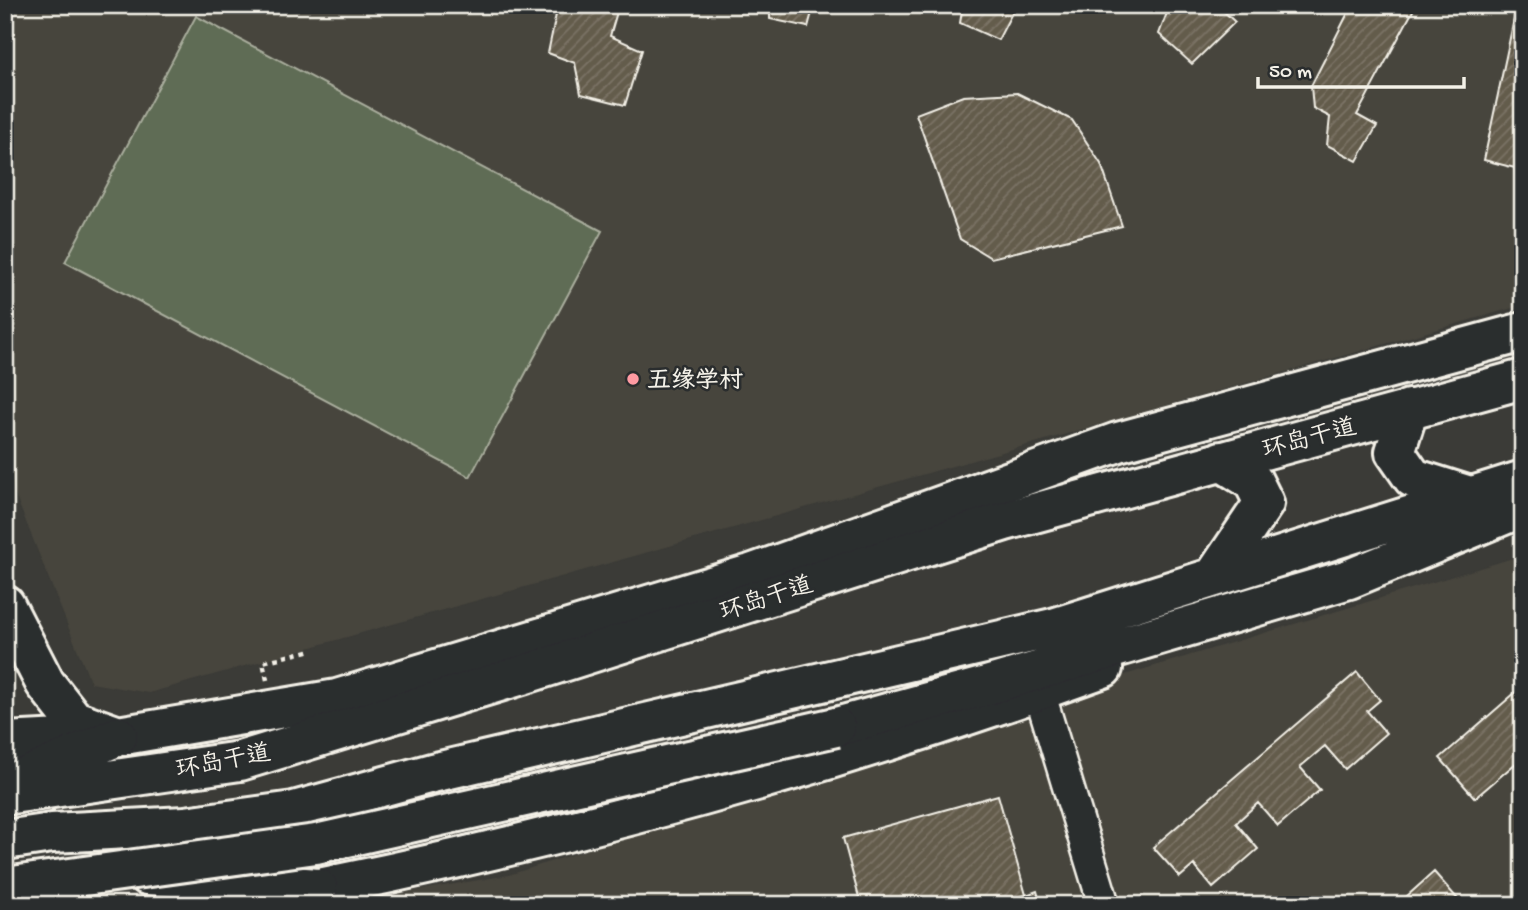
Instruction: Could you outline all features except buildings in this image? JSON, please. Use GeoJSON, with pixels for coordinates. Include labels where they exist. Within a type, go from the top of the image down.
{"type":"FeatureCollection","features":[{"type":"Feature","properties":{"kind":"main road"},"geometry":{"type":"LineString","coordinates":[[5,743],[118,736],[337,699],[751,574],[1118,442],[1523,332]]}},
{"type":"Feature","properties":{"kind":"main road","name":"环岛干道"},"geometry":{"type":"LineString","coordinates":[[5,795],[240,761],[522,676],[1005,521],[1523,379]]}},
{"type":"Feature","properties":{"kind":"main road"},"geometry":{"type":"LineString","coordinates":[[1409,409],[1395,452],[1413,478],[1470,496]]}},
{"type":"Feature","properties":{"kind":"main road"},"geometry":{"type":"LineString","coordinates":[[1214,578],[1264,503],[1253,481],[1221,461]]}},
{"type":"Feature","properties":{"kind":"main road"},"geometry":{"type":"LineString","coordinates":[[5,840],[52,832],[185,826],[294,811],[432,773],[1053,628],[1523,480]]}},
{"type":"Feature","properties":{"kind":"main road"},"geometry":{"type":"LineString","coordinates":[[231,905],[447,861],[738,786],[1039,691],[1349,579],[1523,507]]}},
{"type":"Feature","properties":{"kind":"main road"},"geometry":{"type":"LineString","coordinates":[[5,887],[316,844],[836,727],[1012,679],[1349,579],[1523,522]]}},
{"type":"Feature","properties":{"kind":"main road"},"geometry":{"type":"LineString","coordinates":[[5,605],[46,682],[74,720],[118,736]]}},
{"type":"Feature","properties":{"kind":"main road"},"geometry":{"type":"LineString","coordinates":[[5,786],[118,736]]}},
{"type":"Feature","properties":{"kind":"main road"},"geometry":{"type":"LineString","coordinates":[[5,865],[318,888]]}},
{"type":"Feature","properties":{"kind":"street"},"geometry":{"type":"LineString","coordinates":[[1039,691],[1104,905]]}},
{"type":"Feature","properties":{"kind":"path"},"geometry":{"type":"LineString","coordinates":[[274,709],[263,662],[312,650]]}},
{"type":"Feature","properties":{"kind":"shaded area","name":"五缘学村"},"geometry":{"type":"Polygon","coordinates":[[[5,5],[1523,5],[1523,305],[149,693],[91,683],[16,497],[5,453],[5,5]]]}},
{"type":"Feature","properties":{"kind":"shaded area"},"geometry":{"type":"Polygon","coordinates":[[[1523,555],[1523,905],[330,905],[509,875],[1128,674],[1523,555]]]}},
{"type":"Feature","properties":{"kind":"green space"},"geometry":{"type":"Polygon","coordinates":[[[196,16],[602,231],[470,477],[65,262],[196,16]]]}},
{"type":"Feature","properties":{"kind":"place","name":"五缘学村"},"geometry":{"type":"Point","coordinates":[633,379]}}]}
